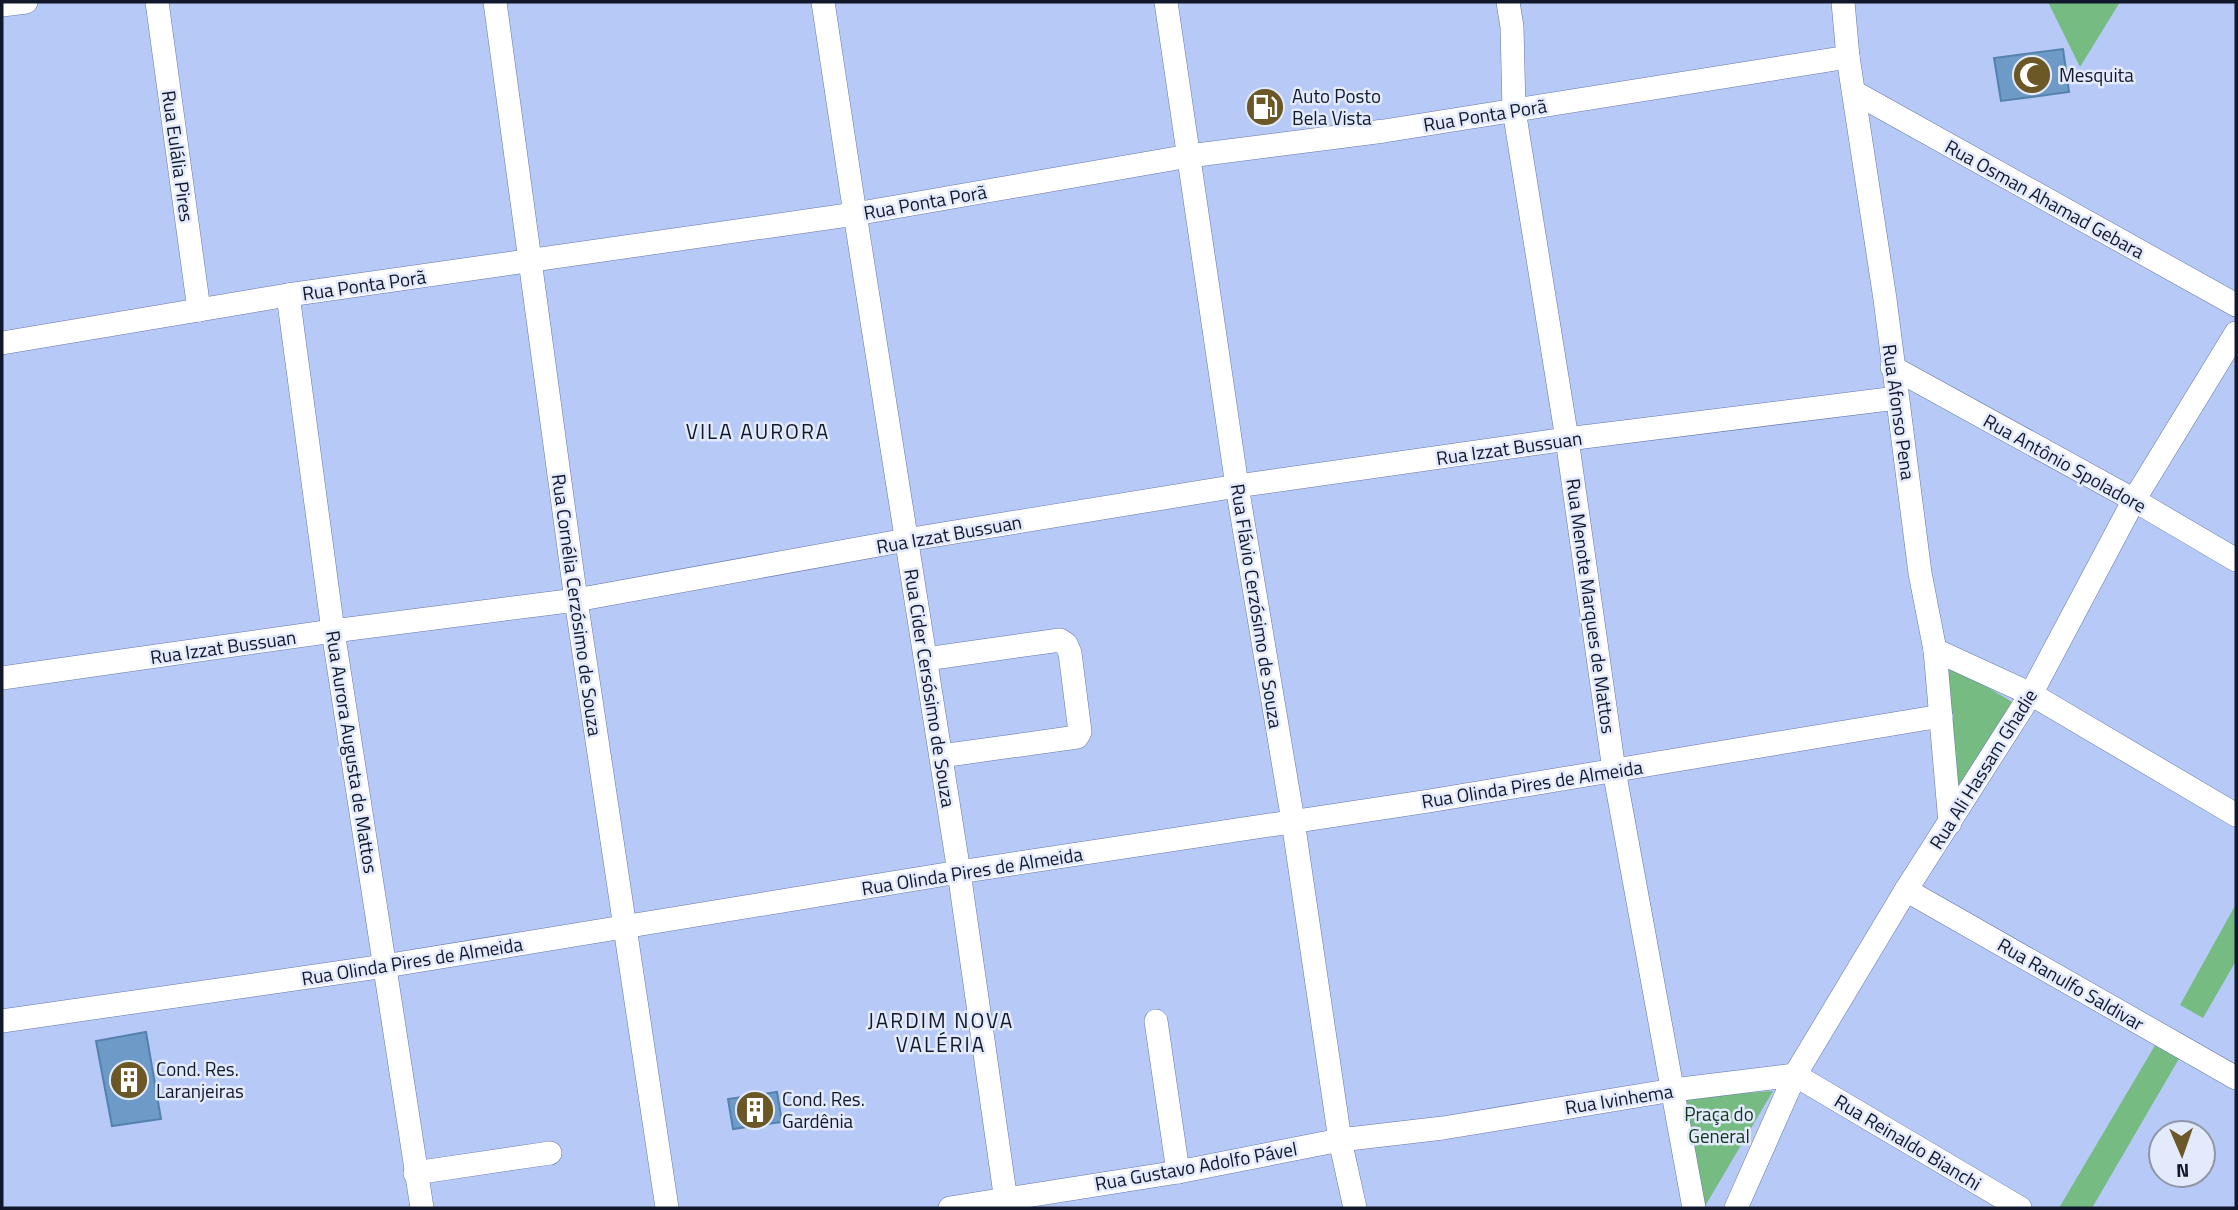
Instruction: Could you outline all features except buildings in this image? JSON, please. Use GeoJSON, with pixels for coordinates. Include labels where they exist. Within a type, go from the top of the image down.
{"type":"FeatureCollection","features":[{"type":"Feature","properties":{"kind":"street"},"geometry":{"type":"LineString","coordinates":[[2,5],[26,2]]}},
{"type":"Feature","properties":{"kind":"street","name":"Rua Eulália Pires"},"geometry":{"type":"LineString","coordinates":[[157,2],[199,310]]}},
{"type":"Feature","properties":{"kind":"street","name":"Rua Cornélia Cerzósimo de Souza"},"geometry":{"type":"LineString","coordinates":[[495,2],[576,600],[667,1208]]}},
{"type":"Feature","properties":{"kind":"street","name":"Rua Cider Cersósimo de Souza"},"geometry":{"type":"LineString","coordinates":[[823,2],[959,872],[1007,1203]]}},
{"type":"Feature","properties":{"kind":"street","name":"Rua Flávio Cerzósimo de Souza"},"geometry":{"type":"LineString","coordinates":[[1166,2],[1237,486],[1293,821],[1340,1140],[1354,1208]]}},
{"type":"Feature","properties":{"kind":"street","name":"Rua Menote Marques de Mattos"},"geometry":{"type":"LineString","coordinates":[[1508,2],[1514,110],[1567,439],[1614,770],[1694,1208]]}},
{"type":"Feature","properties":{"kind":"street","name":"Rua Afonso Pena"},"geometry":{"type":"LineString","coordinates":[[1843,2],[1848,57],[1885,299],[1920,573],[1935,650],[1950,823]]}},
{"type":"Feature","properties":{"kind":"street","name":"Rua Ponta Porã"},"geometry":{"type":"LineString","coordinates":[[2,343],[288,295],[855,214],[1189,156],[1384,131],[1848,57]]}},
{"type":"Feature","properties":{"kind":"street","name":"Rua Osman Ahamad Gebara"},"geometry":{"type":"LineString","coordinates":[[1854,92],[2236,305]]}},
{"type":"Feature","properties":{"kind":"street","name":"Rua Aurora Augusta de Mattos"},"geometry":{"type":"LineString","coordinates":[[288,295],[333,631],[422,1208]]}},
{"type":"Feature","properties":{"kind":"street","name":"Rua Ali Hassam Ghadie"},"geometry":{"type":"LineString","coordinates":[[1736,1208],[1795,1075],[1906,890],[2031,694],[2134,500],[2236,333]]}},
{"type":"Feature","properties":{"kind":"street","name":"Rua Antônio Spoladore"},"geometry":{"type":"LineString","coordinates":[[1892,367],[2134,500],[2236,560]]}},
{"type":"Feature","properties":{"kind":"street","name":"Rua Izzat Bussuan"},"geometry":{"type":"LineString","coordinates":[[2,678],[576,600],[906,540],[1237,486],[1567,439],[1897,398]]}},
{"type":"Feature","properties":{"kind":"street"},"geometry":{"type":"LineString","coordinates":[[926,659],[1059,640],[1066,644],[1070,653],[1080,732],[1077,737],[941,756]]}},
{"type":"Feature","properties":{"kind":"street"},"geometry":{"type":"LineString","coordinates":[[1935,650],[2031,694],[2236,815]]}},
{"type":"Feature","properties":{"kind":"street","name":"Rua Olinda Pires de Almeida"},"geometry":{"type":"LineString","coordinates":[[2,1021],[385,966],[1941,716]]}},
{"type":"Feature","properties":{"kind":"street","name":"Rua Ranulfo Saldivar"},"geometry":{"type":"LineString","coordinates":[[1906,890],[2236,1078]]}},
{"type":"Feature","properties":{"kind":"street"},"geometry":{"type":"LineString","coordinates":[[1156,1021],[1178,1172]]}},
{"type":"Feature","properties":{"kind":"street","name":"Rua Ivinhema"},"geometry":{"type":"LineString","coordinates":[[1443,1128],[1673,1090],[1795,1075]]}},
{"type":"Feature","properties":{"kind":"street","name":"Rua Reinaldo Bianchi"},"geometry":{"type":"LineString","coordinates":[[1795,1075],[2020,1208]]}},
{"type":"Feature","properties":{"kind":"street","name":"Rua Gustavo Adolfo Pável"},"geometry":{"type":"LineString","coordinates":[[950,1208],[1007,1203],[1340,1140],[1443,1128]]}},
{"type":"Feature","properties":{"kind":"street"},"geometry":{"type":"LineString","coordinates":[[415,1173],[550,1153]]}},
{"type":"Feature","properties":{"kind":"green space"},"geometry":{"type":"Polygon","coordinates":[[[2048,2],[2120,2],[2080,67],[2048,2]]]}},
{"type":"Feature","properties":{"kind":"green space"},"geometry":{"type":"Polygon","coordinates":[[[1944,661],[2017,705],[1956,807],[1944,661]]]}},
{"type":"Feature","properties":{"kind":"green space"},"geometry":{"type":"Polygon","coordinates":[[[2236,904],[2236,961],[2203,1018],[2180,1005],[2236,904]]]}},
{"type":"Feature","properties":{"kind":"green space"},"geometry":{"type":"Polygon","coordinates":[[[2157,1042],[2180,1057],[2092,1208],[2059,1208],[2157,1042]]]}},
{"type":"Feature","properties":{"kind":"green space","name":"Praça do General"},"geometry":{"type":"Polygon","coordinates":[[[1773,1091],[1704,1208],[1685,1097],[1773,1091]]]}},
{"type":"Feature","properties":{"kind":"place","name":"Mesquita"},"geometry":{"type":"Point","coordinates":[2032,75]}},
{"type":"Feature","properties":{"kind":"place","name":"Auto Posto Bela Vista"},"geometry":{"type":"Point","coordinates":[1265,107]}},
{"type":"Feature","properties":{"kind":"place","name":"Cond. Res. Laranjeiras"},"geometry":{"type":"Point","coordinates":[129,1080]}},
{"type":"Feature","properties":{"kind":"place","name":"Cond. Res. Gardênia"},"geometry":{"type":"Point","coordinates":[755,1110]}},
{"type":"Feature","properties":{"kind":"district","name":"VILA AURORA"},"geometry":{"type":"Point","coordinates":[758,432]}},
{"type":"Feature","properties":{"kind":"district","name":"JARDIM NOVA VALÉRIA"},"geometry":{"type":"Point","coordinates":[941,1033]}}]}
